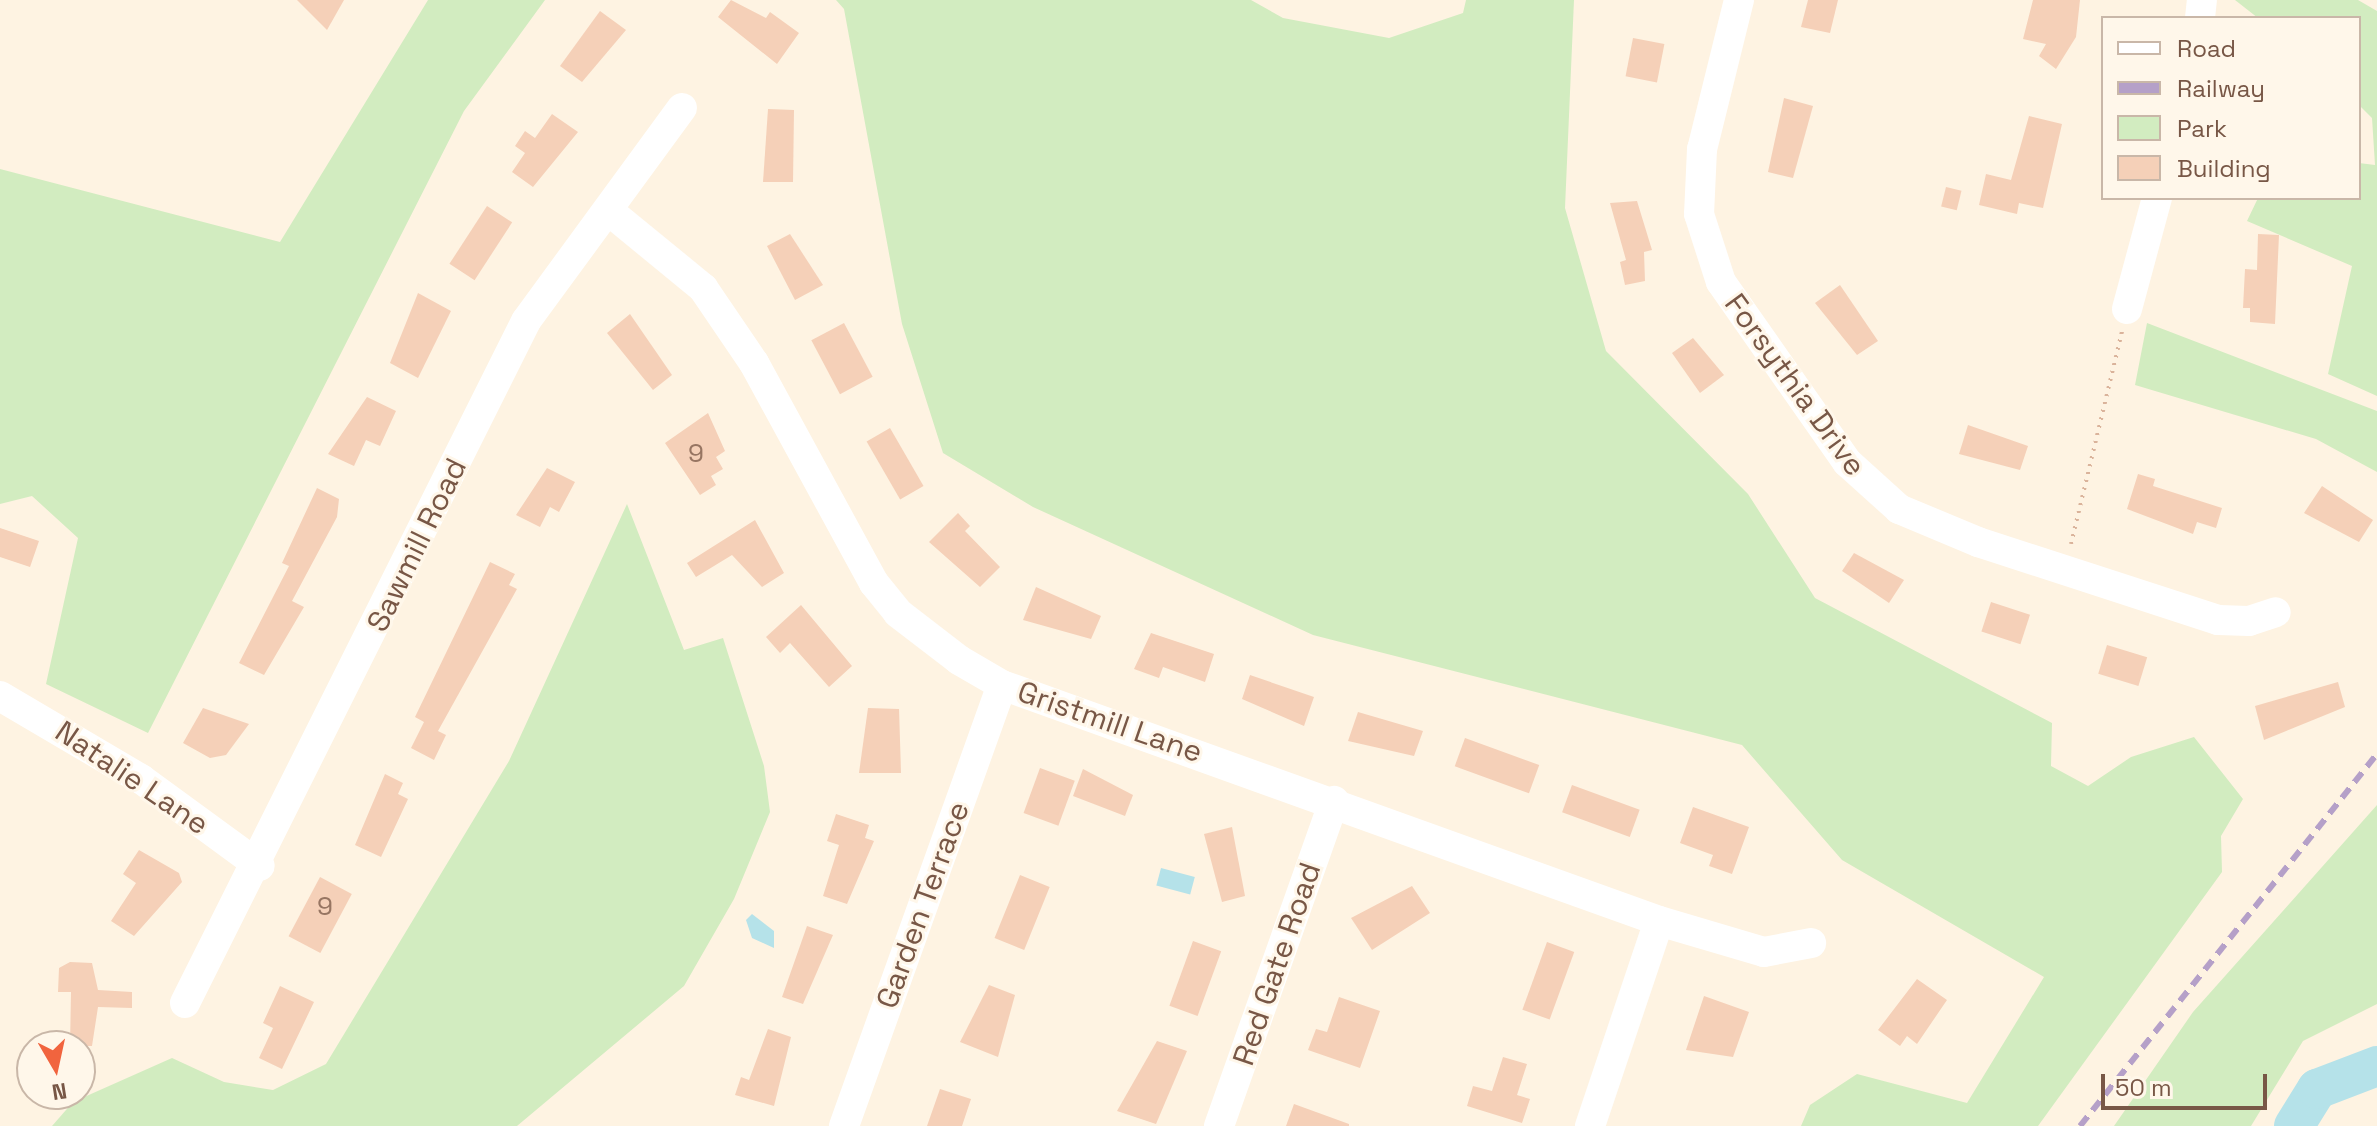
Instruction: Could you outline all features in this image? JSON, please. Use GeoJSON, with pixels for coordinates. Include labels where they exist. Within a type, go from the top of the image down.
{"type":"FeatureCollection","features":[{"type":"Feature","properties":{"kind":"street","name":"Forsythia Drive"},"geometry":{"type":"LineString","coordinates":[[1739,0],[1698,181],[1699,214],[1721,282],[1847,462],[1881,496],[1945,530],[2218,620],[2249,621],[2276,612]]}},
{"type":"Feature","properties":{"kind":"street","name":"Sawmill Road"},"geometry":{"type":"LineString","coordinates":[[185,1003],[260,866],[526,321],[682,108]]}},
{"type":"Feature","properties":{"kind":"street"},"geometry":{"type":"LineString","coordinates":[[2127,309],[2156,200]]}},
{"type":"Feature","properties":{"kind":"street","name":"Gristmill Lane"},"geometry":{"type":"LineString","coordinates":[[609,211],[677,263],[732,326],[852,551],[898,613],[1002,685],[1334,801],[1659,921],[1764,952],[1811,943]]}},
{"type":"Feature","properties":{"kind":"street","name":"Garden Terrace"},"geometry":{"type":"LineString","coordinates":[[844,1126],[1002,685]]}},
{"type":"Feature","properties":{"kind":"street","name":"Natalie Lane"},"geometry":{"type":"LineString","coordinates":[[0,696],[128,770],[260,866]]}},
{"type":"Feature","properties":{"kind":"street","name":"Red Gate Road"},"geometry":{"type":"LineString","coordinates":[[1219,1126],[1334,801]]}},
{"type":"Feature","properties":{"kind":"street"},"geometry":{"type":"LineString","coordinates":[[1590,1126],[1659,921]]}},
{"type":"Feature","properties":{"kind":"path"},"geometry":{"type":"LineString","coordinates":[[2065,570],[2127,309]]}},
{"type":"Feature","properties":{"kind":"green space"},"geometry":{"type":"Polygon","coordinates":[[[428,0],[545,0],[464,111],[148,733],[46,684],[78,538],[32,496],[0,504],[0,169],[280,242],[428,0]]]}},
{"type":"Feature","properties":{"kind":"green space"},"geometry":{"type":"Polygon","coordinates":[[[836,0],[1251,0],[1283,18],[1389,38],[1463,13],[1466,0],[1574,0],[1565,208],[1606,351],[1748,494],[1815,598],[2052,723],[2051,766],[2088,786],[2131,757],[2194,737],[2243,799],[2221,836],[2222,872],[2038,1126],[1801,1126],[1810,1105],[1857,1074],[1967,1103],[2044,977],[1842,860],[1742,745],[1313,635],[1033,507],[943,453],[902,324],[844,9],[836,0]]]}},
{"type":"Feature","properties":{"kind":"green space"},"geometry":{"type":"Polygon","coordinates":[[[2235,0],[2358,0],[2377,11],[2377,396],[2328,374],[2352,266],[2247,221],[2257,200],[2361,200],[2361,163],[2375,165],[2372,118],[2361,107],[2361,16],[2255,16],[2235,0]]]}},
{"type":"Feature","properties":{"kind":"green space"},"geometry":{"type":"Polygon","coordinates":[[[2147,323],[2377,411],[2377,472],[2316,439],[2135,385],[2147,323]]]}},
{"type":"Feature","properties":{"kind":"green space"},"geometry":{"type":"Polygon","coordinates":[[[627,504],[684,650],[723,638],[764,766],[770,812],[734,899],[684,986],[517,1126],[52,1126],[66,1110],[96,1110],[96,1092],[172,1058],[224,1082],[273,1090],[326,1064],[509,761],[627,504]]]}},
{"type":"Feature","properties":{"kind":"green space"},"geometry":{"type":"Polygon","coordinates":[[[2377,805],[2377,1004],[2303,1041],[2251,1126],[2114,1126],[2193,1012],[2377,805]]]}},
{"type":"Feature","properties":{"kind":"water"},"geometry":{"type":"Polygon","coordinates":[[[1161,868],[1195,877],[1190,894],[1156,885],[1161,868]]]}},
{"type":"Feature","properties":{"kind":"water"},"geometry":{"type":"Polygon","coordinates":[[[752,914],[774,931],[774,948],[752,938],[746,920],[752,914]]]}},
{"type":"Feature","properties":{"kind":"building"},"geometry":{"type":"Polygon","coordinates":[[[297,0],[344,0],[327,30],[297,0]]]}},
{"type":"Feature","properties":{"kind":"building"},"geometry":{"type":"Polygon","coordinates":[[[731,0],[766,18],[770,12],[799,33],[777,64],[718,17],[731,0]]]}},
{"type":"Feature","properties":{"kind":"building"},"geometry":{"type":"Polygon","coordinates":[[[1808,0],[1838,0],[1830,33],[1801,27],[1808,0]]]}},
{"type":"Feature","properties":{"kind":"building"},"geometry":{"type":"Polygon","coordinates":[[[2033,0],[2080,0],[2076,37],[2056,69],[2039,56],[2046,44],[2023,39],[2033,0]]]}},
{"type":"Feature","properties":{"kind":"building"},"geometry":{"type":"Polygon","coordinates":[[[600,11],[626,30],[582,82],[560,66],[600,11]]]}},
{"type":"Feature","properties":{"kind":"building"},"geometry":{"type":"Polygon","coordinates":[[[1633,38],[1664,44],[1657,82],[1626,76],[1633,38]]]}},
{"type":"Feature","properties":{"kind":"building"},"geometry":{"type":"Polygon","coordinates":[[[1784,98],[1813,106],[1793,178],[1768,172],[1784,98]]]}},
{"type":"Feature","properties":{"kind":"building"},"geometry":{"type":"Polygon","coordinates":[[[768,109],[794,110],[793,182],[763,182],[768,109]]]}},
{"type":"Feature","properties":{"kind":"building"},"geometry":{"type":"Polygon","coordinates":[[[552,114],[578,132],[533,187],[512,172],[525,153],[515,146],[525,131],[535,138],[552,114]]]}},
{"type":"Feature","properties":{"kind":"building"},"geometry":{"type":"Polygon","coordinates":[[[2029,116],[2062,124],[2043,208],[2019,203],[2017,214],[1979,205],[1986,174],[2011,180],[2029,116]]]}},
{"type":"Feature","properties":{"kind":"building"},"geometry":{"type":"Polygon","coordinates":[[[1946,187],[1962,191],[1957,210],[1941,206],[1946,187]]]}},
{"type":"Feature","properties":{"kind":"building"},"geometry":{"type":"Polygon","coordinates":[[[1637,201],[1652,250],[1644,252],[1645,281],[1625,285],[1620,262],[1626,260],[1610,203],[1637,201]]]}},
{"type":"Feature","properties":{"kind":"building"},"geometry":{"type":"Polygon","coordinates":[[[487,206],[512,222],[475,280],[449,264],[487,206]]]}},
{"type":"Feature","properties":{"kind":"building"},"geometry":{"type":"Polygon","coordinates":[[[790,234],[823,285],[795,300],[767,246],[790,234]]]}},
{"type":"Feature","properties":{"kind":"building"},"geometry":{"type":"Polygon","coordinates":[[[2258,234],[2279,235],[2275,324],[2250,322],[2250,308],[2243,308],[2245,269],[2257,270],[2258,234]]]}},
{"type":"Feature","properties":{"kind":"building"},"geometry":{"type":"Polygon","coordinates":[[[1840,285],[1878,341],[1857,355],[1815,303],[1840,285]]]}},
{"type":"Feature","properties":{"kind":"building"},"geometry":{"type":"Polygon","coordinates":[[[418,293],[451,311],[418,378],[390,363],[418,293]]]}},
{"type":"Feature","properties":{"kind":"building"},"geometry":{"type":"Polygon","coordinates":[[[630,314],[672,375],[653,390],[607,333],[630,314]]]}},
{"type":"Feature","properties":{"kind":"building"},"geometry":{"type":"Polygon","coordinates":[[[844,323],[873,377],[840,394],[811,340],[844,323]]]}},
{"type":"Feature","properties":{"kind":"building"},"geometry":{"type":"Polygon","coordinates":[[[1693,338],[1724,375],[1700,393],[1672,353],[1693,338]]]}},
{"type":"Feature","properties":{"kind":"building"},"geometry":{"type":"Polygon","coordinates":[[[367,397],[396,411],[380,446],[366,440],[354,466],[328,454],[367,397]]]}},
{"type":"Feature","properties":{"kind":"building"},"geometry":{"type":"Polygon","coordinates":[[[708,413],[725,451],[716,457],[723,469],[711,476],[716,485],[700,495],[665,443],[708,413]]]}},
{"type":"Feature","properties":{"kind":"building"},"geometry":{"type":"Polygon","coordinates":[[[1968,425],[2028,446],[2020,470],[1959,454],[1968,425]]]}},
{"type":"Feature","properties":{"kind":"building"},"geometry":{"type":"Polygon","coordinates":[[[890,428],[924,486],[900,500],[867,442],[890,428]]]}},
{"type":"Feature","properties":{"kind":"building"},"geometry":{"type":"Polygon","coordinates":[[[547,468],[575,482],[559,512],[550,507],[540,527],[516,515],[547,468]]]}},
{"type":"Feature","properties":{"kind":"building"},"geometry":{"type":"Polygon","coordinates":[[[2138,474],[2155,479],[2153,486],[2222,508],[2216,528],[2197,522],[2193,534],[2127,509],[2138,474]]]}},
{"type":"Feature","properties":{"kind":"building"},"geometry":{"type":"Polygon","coordinates":[[[2322,486],[2373,520],[2359,542],[2304,513],[2322,486]]]}},
{"type":"Feature","properties":{"kind":"building"},"geometry":{"type":"Polygon","coordinates":[[[317,488],[339,499],[337,517],[292,601],[304,607],[264,675],[239,663],[289,566],[282,563],[317,488]]]}},
{"type":"Feature","properties":{"kind":"building"},"geometry":{"type":"Polygon","coordinates":[[[958,513],[970,526],[965,531],[1000,567],[980,587],[929,542],[958,513]]]}},
{"type":"Feature","properties":{"kind":"building"},"geometry":{"type":"Polygon","coordinates":[[[755,520],[784,573],[762,587],[732,555],[696,577],[687,563],[755,520]]]}},
{"type":"Feature","properties":{"kind":"building"},"geometry":{"type":"Polygon","coordinates":[[[0,528],[39,541],[30,567],[0,557],[0,528]]]}},
{"type":"Feature","properties":{"kind":"building"},"geometry":{"type":"Polygon","coordinates":[[[1854,553],[1904,580],[1889,603],[1842,571],[1854,553]]]}},
{"type":"Feature","properties":{"kind":"building"},"geometry":{"type":"Polygon","coordinates":[[[490,562],[515,574],[509,585],[517,589],[438,731],[446,735],[434,760],[411,748],[424,722],[415,717],[490,562]]]}},
{"type":"Feature","properties":{"kind":"building"},"geometry":{"type":"Polygon","coordinates":[[[1036,587],[1101,616],[1091,639],[1023,620],[1036,587]]]}},
{"type":"Feature","properties":{"kind":"building"},"geometry":{"type":"Polygon","coordinates":[[[1991,602],[2030,615],[2020,644],[1981,631],[1991,602]]]}},
{"type":"Feature","properties":{"kind":"building"},"geometry":{"type":"Polygon","coordinates":[[[801,605],[852,666],[829,687],[790,643],[780,653],[766,637],[801,605]]]}},
{"type":"Feature","properties":{"kind":"building"},"geometry":{"type":"Polygon","coordinates":[[[1151,633],[1214,654],[1205,682],[1163,667],[1159,678],[1134,669],[1151,633]]]}},
{"type":"Feature","properties":{"kind":"building"},"geometry":{"type":"Polygon","coordinates":[[[2107,645],[2147,657],[2138,686],[2098,674],[2107,645]]]}},
{"type":"Feature","properties":{"kind":"building"},"geometry":{"type":"Polygon","coordinates":[[[1250,675],[1314,697],[1304,726],[1242,699],[1250,675]]]}},
{"type":"Feature","properties":{"kind":"building"},"geometry":{"type":"Polygon","coordinates":[[[2338,682],[2345,707],[2264,740],[2255,706],[2338,682]]]}},
{"type":"Feature","properties":{"kind":"building"},"geometry":{"type":"Polygon","coordinates":[[[203,708],[249,724],[226,755],[210,758],[183,743],[203,708]]]}},
{"type":"Feature","properties":{"kind":"building"},"geometry":{"type":"Polygon","coordinates":[[[868,708],[899,709],[901,773],[859,773],[868,708]]]}},
{"type":"Feature","properties":{"kind":"building"},"geometry":{"type":"Polygon","coordinates":[[[1358,712],[1423,731],[1414,756],[1348,741],[1358,712]]]}},
{"type":"Feature","properties":{"kind":"building"},"geometry":{"type":"Polygon","coordinates":[[[1465,738],[1539,765],[1529,793],[1455,766],[1465,738]]]}},
{"type":"Feature","properties":{"kind":"building"},"geometry":{"type":"Polygon","coordinates":[[[1040,768],[1075,781],[1058,826],[1024,813],[1040,768]]]}},
{"type":"Feature","properties":{"kind":"building"},"geometry":{"type":"Polygon","coordinates":[[[1083,769],[1133,795],[1125,816],[1073,796],[1083,769]]]}},
{"type":"Feature","properties":{"kind":"building"},"geometry":{"type":"Polygon","coordinates":[[[385,774],[403,783],[398,794],[408,799],[381,857],[355,845],[385,774]]]}},
{"type":"Feature","properties":{"kind":"building"},"geometry":{"type":"Polygon","coordinates":[[[1572,785],[1640,810],[1630,837],[1562,812],[1572,785]]]}},
{"type":"Feature","properties":{"kind":"building"},"geometry":{"type":"Polygon","coordinates":[[[1693,807],[1749,827],[1732,874],[1709,866],[1713,855],[1680,843],[1693,807]]]}},
{"type":"Feature","properties":{"kind":"building"},"geometry":{"type":"Polygon","coordinates":[[[836,814],[869,825],[865,838],[874,841],[847,904],[823,896],[839,845],[827,841],[836,814]]]}},
{"type":"Feature","properties":{"kind":"building"},"geometry":{"type":"Polygon","coordinates":[[[1232,827],[1245,896],[1222,902],[1204,834],[1232,827]]]}},
{"type":"Feature","properties":{"kind":"building"},"geometry":{"type":"Polygon","coordinates":[[[139,850],[179,873],[182,882],[134,936],[111,921],[136,883],[123,874],[139,850]]]}},
{"type":"Feature","properties":{"kind":"building"},"geometry":{"type":"Polygon","coordinates":[[[1020,875],[1050,887],[1024,950],[995,938],[1020,875]]]}},
{"type":"Feature","properties":{"kind":"building"},"geometry":{"type":"Polygon","coordinates":[[[320,877],[352,894],[320,953],[289,936],[320,877]]]}},
{"type":"Feature","properties":{"kind":"building"},"geometry":{"type":"Polygon","coordinates":[[[1412,886],[1430,913],[1372,950],[1351,918],[1412,886]]]}},
{"type":"Feature","properties":{"kind":"building"},"geometry":{"type":"Polygon","coordinates":[[[807,926],[833,935],[803,1004],[782,997],[807,926]]]}},
{"type":"Feature","properties":{"kind":"building"},"geometry":{"type":"Polygon","coordinates":[[[1193,941],[1221,951],[1198,1016],[1169,1006],[1193,941]]]}},
{"type":"Feature","properties":{"kind":"building"},"geometry":{"type":"Polygon","coordinates":[[[1547,942],[1574,952],[1550,1020],[1522,1010],[1547,942]]]}},
{"type":"Feature","properties":{"kind":"building"},"geometry":{"type":"Polygon","coordinates":[[[70,962],[92,963],[98,990],[132,992],[132,1008],[98,1007],[94,1030],[70,1030],[71,992],[58,992],[59,968],[70,962]]]}},
{"type":"Feature","properties":{"kind":"building"},"geometry":{"type":"Polygon","coordinates":[[[1917,979],[1947,1000],[1917,1044],[1907,1036],[1900,1046],[1878,1030],[1917,979]]]}},
{"type":"Feature","properties":{"kind":"building"},"geometry":{"type":"Polygon","coordinates":[[[989,985],[1015,995],[998,1057],[960,1042],[989,985]]]}},
{"type":"Feature","properties":{"kind":"building"},"geometry":{"type":"Polygon","coordinates":[[[280,986],[314,1002],[282,1069],[259,1058],[273,1028],[263,1023],[280,986]]]}},
{"type":"Feature","properties":{"kind":"building"},"geometry":{"type":"Polygon","coordinates":[[[1704,996],[1749,1012],[1733,1057],[1686,1050],[1704,996]]]}},
{"type":"Feature","properties":{"kind":"building"},"geometry":{"type":"Polygon","coordinates":[[[1339,997],[1380,1011],[1360,1068],[1308,1050],[1316,1029],[1327,1032],[1339,997]]]}},
{"type":"Feature","properties":{"kind":"building"},"geometry":{"type":"Polygon","coordinates":[[[768,1029],[791,1037],[774,1106],[735,1095],[741,1077],[749,1080],[768,1029]]]}},
{"type":"Feature","properties":{"kind":"building"},"geometry":{"type":"Polygon","coordinates":[[[1157,1041],[1187,1051],[1156,1124],[1117,1111],[1157,1041]]]}},
{"type":"Feature","properties":{"kind":"building"},"geometry":{"type":"Polygon","coordinates":[[[1503,1057],[1527,1064],[1517,1095],[1530,1099],[1522,1123],[1467,1106],[1473,1086],[1492,1091],[1503,1057]]]}},
{"type":"Feature","properties":{"kind":"building"},"geometry":{"type":"Polygon","coordinates":[[[940,1089],[971,1099],[962,1126],[927,1126],[940,1089]]]}},
{"type":"Feature","properties":{"kind":"building"},"geometry":{"type":"Polygon","coordinates":[[[1294,1104],[1349,1124],[1349,1126],[1286,1126],[1294,1104]]]}},
{"type":"Feature","properties":{"kind":"waterway"},"geometry":{"type":"LineString","coordinates":[[2294,1126],[2317,1089],[2377,1066]]}},
{"type":"Feature","properties":{"kind":"railway"},"geometry":{"type":"LineString","coordinates":[[2080,1126],[2377,754]]}}]}
